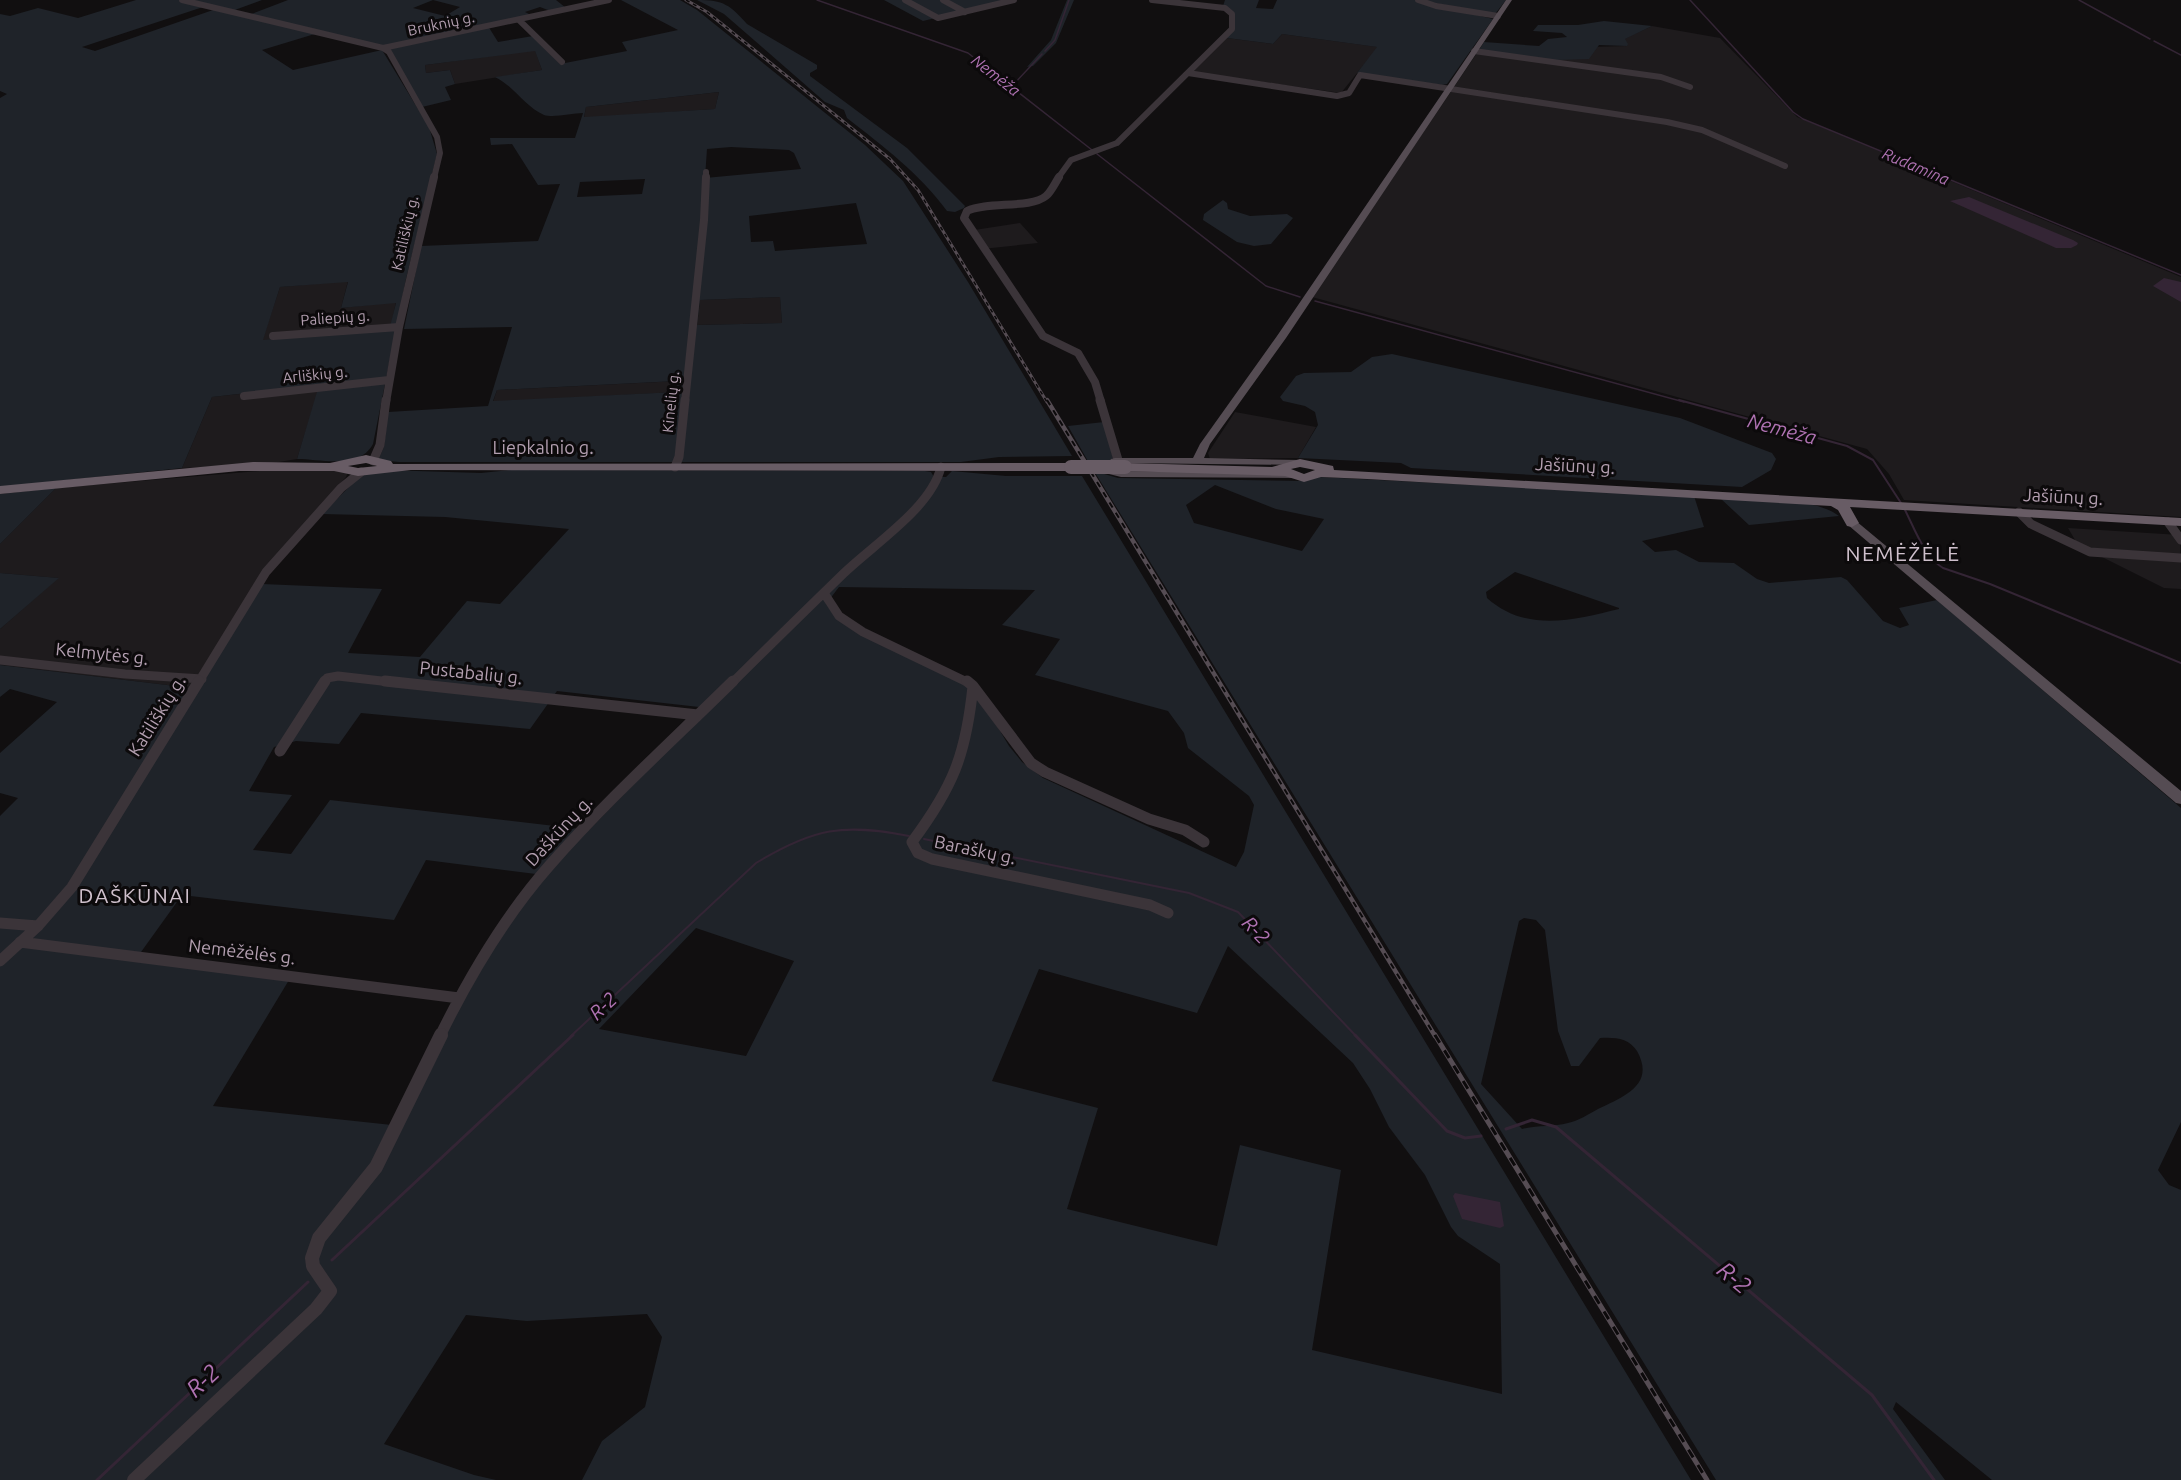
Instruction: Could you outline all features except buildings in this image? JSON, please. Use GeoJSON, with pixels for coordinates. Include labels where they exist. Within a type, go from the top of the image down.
{"type":"FeatureCollection","features":[{"type":"Feature","properties":{"kind":"highway","name":"Jašiūnų g."},"geometry":{"type":"LineString","coordinates":[[941,467],[1071,467],[1121,464],[1300,470],[1822,498],[1843,506]]}},
{"type":"Feature","properties":{"kind":"highway","name":"Liepkalnio g."},"geometry":{"type":"LineString","coordinates":[[0,490],[242,468],[361,466],[941,467]]}},
{"type":"Feature","properties":{"kind":"highway","name":"Jašiūnų g."},"geometry":{"type":"LineString","coordinates":[[1300,470],[1794,500],[1843,506],[1901,505],[2174,522]]}},
{"type":"Feature","properties":{"kind":"highway"},"geometry":{"type":"LineString","coordinates":[[1843,506],[1852,523]]}},
{"type":"Feature","properties":{"kind":"main road"},"geometry":{"type":"LineString","coordinates":[[1197,461],[1205,444],[1281,338],[1509,0]]}},
{"type":"Feature","properties":{"kind":"main road"},"geometry":{"type":"LineString","coordinates":[[1197,461],[1300,470],[1121,474],[1111,469],[1112,464],[1197,461]]}},
{"type":"Feature","properties":{"kind":"main road"},"geometry":{"type":"LineString","coordinates":[[1852,523],[2181,799]]}},
{"type":"Feature","properties":{"kind":"street"},"geometry":{"type":"LineString","coordinates":[[182,0],[383,48]]}},
{"type":"Feature","properties":{"kind":"street","name":"Bruknių g."},"geometry":{"type":"LineString","coordinates":[[383,48],[609,0]]}},
{"type":"Feature","properties":{"kind":"street"},"geometry":{"type":"LineString","coordinates":[[905,0],[938,18],[1014,0]]}},
{"type":"Feature","properties":{"kind":"street"},"geometry":{"type":"LineString","coordinates":[[943,0],[965,12]]}},
{"type":"Feature","properties":{"kind":"street"},"geometry":{"type":"LineString","coordinates":[[981,0],[991,5]]}},
{"type":"Feature","properties":{"kind":"street"},"geometry":{"type":"LineString","coordinates":[[1121,464],[1095,382],[1078,353],[1043,336],[965,215],[972,208],[983,205],[1034,201],[1045,197],[1071,160],[1116,143],[1232,29],[1232,14],[1228,10],[1194,2],[1152,0]]}},
{"type":"Feature","properties":{"kind":"street"},"geometry":{"type":"LineString","coordinates":[[1418,0],[1436,6],[1498,16]]}},
{"type":"Feature","properties":{"kind":"street"},"geometry":{"type":"LineString","coordinates":[[519,20],[562,62]]}},
{"type":"Feature","properties":{"kind":"street","name":"Katiliškių g."},"geometry":{"type":"LineString","coordinates":[[0,961],[38,926],[72,887],[266,572],[380,445],[379,438],[399,327],[440,153],[437,137],[389,52],[383,48]]}},
{"type":"Feature","properties":{"kind":"street"},"geometry":{"type":"LineString","coordinates":[[1474,51],[1661,77],[1690,87]]}},
{"type":"Feature","properties":{"kind":"street"},"geometry":{"type":"LineString","coordinates":[[1188,73],[1337,96],[1349,93],[1360,75],[1450,87],[1688,126],[1785,166]]}},
{"type":"Feature","properties":{"kind":"street","name":"Kinelių g."},"geometry":{"type":"LineString","coordinates":[[675,467],[679,457],[706,172]]}},
{"type":"Feature","properties":{"kind":"street","name":"Paliepių g."},"geometry":{"type":"LineString","coordinates":[[273,336],[399,327]]}},
{"type":"Feature","properties":{"kind":"street","name":"Arliškių g."},"geometry":{"type":"LineString","coordinates":[[244,396],[389,380]]}},
{"type":"Feature","properties":{"kind":"street","name":"Katiliškių g."},"geometry":{"type":"LineString","coordinates":[[361,466],[379,438]]}},
{"type":"Feature","properties":{"kind":"street","name":"Daškūnų g."},"geometry":{"type":"LineString","coordinates":[[134,1480],[316,1309],[330,1291],[313,1266],[314,1249],[326,1229],[376,1167],[459,998],[499,933],[549,866],[698,715],[925,499],[937,483],[941,467]]}},
{"type":"Feature","properties":{"kind":"street"},"geometry":{"type":"LineString","coordinates":[[2019,512],[2031,524],[2090,552],[2181,558]]}},
{"type":"Feature","properties":{"kind":"street"},"geometry":{"type":"LineString","coordinates":[[2174,522],[2181,540]]}},
{"type":"Feature","properties":{"kind":"street"},"geometry":{"type":"LineString","coordinates":[[824,593],[839,616],[863,632],[963,678],[973,686],[1004,729],[1038,768],[1138,814],[1185,830],[1203,842]]}},
{"type":"Feature","properties":{"kind":"street","name":"Kelmytės g."},"geometry":{"type":"LineString","coordinates":[[0,660],[124,674],[202,679]]}},
{"type":"Feature","properties":{"kind":"street","name":"Pustabalių g."},"geometry":{"type":"LineString","coordinates":[[280,751],[327,678],[338,676],[698,715]]}},
{"type":"Feature","properties":{"kind":"street","name":"Baraškų g."},"geometry":{"type":"LineString","coordinates":[[973,686],[965,739],[953,779],[946,794],[912,842],[918,853],[932,859],[1051,882],[1138,902],[1168,913]]}},
{"type":"Feature","properties":{"kind":"street"},"geometry":{"type":"LineString","coordinates":[[0,923],[38,926]]}},
{"type":"Feature","properties":{"kind":"street","name":"Nemėžėlės g."},"geometry":{"type":"LineString","coordinates":[[20,942],[459,998]]}},
{"type":"Feature","properties":{"kind":"shaded area"},"geometry":{"type":"Polygon","coordinates":[[[136,0],[179,0],[318,33],[262,50],[293,70],[382,50],[429,127],[437,154],[406,279],[373,444],[367,452],[359,457],[339,461],[297,459],[319,385],[212,397],[182,468],[0,487],[0,98],[7,94],[0,91],[0,14],[10,16],[38,8],[78,18],[136,0]],[[203,7],[82,47],[95,51],[213,10],[203,7]],[[348,282],[280,287],[263,340],[389,330],[396,303],[341,308],[348,282]]]}},
{"type":"Feature","properties":{"kind":"shaded area"},"geometry":{"type":"Polygon","coordinates":[[[187,0],[262,0],[232,11],[187,0]]]}},
{"type":"Feature","properties":{"kind":"shaded area"},"geometry":{"type":"Polygon","coordinates":[[[288,0],[433,0],[556,0],[566,8],[553,12],[540,7],[525,12],[533,16],[488,26],[498,42],[533,36],[560,64],[627,51],[622,42],[678,30],[621,0],[680,0],[697,10],[865,145],[903,181],[968,282],[1072,456],[999,457],[961,462],[399,462],[378,460],[384,447],[388,412],[488,406],[512,327],[404,329],[421,246],[538,241],[560,184],[538,185],[512,144],[491,145],[490,138],[575,138],[583,113],[544,115],[495,77],[542,70],[535,51],[425,65],[426,73],[450,70],[455,84],[445,87],[451,100],[422,107],[390,52],[249,15],[288,0]],[[433,0],[413,8],[445,16],[460,7],[433,0]],[[719,92],[586,107],[584,117],[715,109],[719,92]],[[731,147],[707,149],[705,178],[801,169],[794,153],[789,150],[731,147]],[[645,179],[580,182],[577,197],[642,194],[645,179]],[[856,203],[749,216],[751,242],[773,241],[775,251],[867,244],[856,203]],[[780,297],[700,300],[697,325],[782,323],[780,297]],[[677,381],[497,390],[493,401],[676,392],[677,381]]]}},
{"type":"Feature","properties":{"kind":"shaded area"},"geometry":{"type":"Polygon","coordinates":[[[697,0],[714,1],[726,5],[747,24],[817,65],[817,69],[810,73],[810,76],[907,148],[965,206],[964,208],[955,212],[947,211],[913,173],[847,118],[844,110],[825,102],[724,14],[697,0]]]}},
{"type":"Feature","properties":{"kind":"shaded area"},"geometry":{"type":"Polygon","coordinates":[[[884,0],[1010,0],[923,21],[884,0]]]}},
{"type":"Feature","properties":{"kind":"shaded area"},"geometry":{"type":"Polygon","coordinates":[[[1067,0],[1074,0],[1056,43],[1033,66],[1027,67],[1051,40],[1067,0]]]}},
{"type":"Feature","properties":{"kind":"shaded area"},"geometry":{"type":"Polygon","coordinates":[[[1225,0],[1259,0],[1256,8],[1273,9],[1277,0],[1415,0],[1493,19],[1447,84],[1442,85],[1357,73],[1377,47],[1282,34],[1273,44],[1227,38],[1233,13],[1223,6],[1225,0]]]}},
{"type":"Feature","properties":{"kind":"shaded area"},"geometry":{"type":"Polygon","coordinates":[[[1420,0],[1506,0],[1495,14],[1490,14],[1420,0]]]}},
{"type":"Feature","properties":{"kind":"shaded area"},"geometry":{"type":"Polygon","coordinates":[[[1604,21],[1652,26],[1625,39],[1627,46],[1599,45],[1589,59],[1555,60],[1479,50],[1484,42],[1539,46],[1548,39],[1567,37],[1562,33],[1533,31],[1538,25],[1578,25],[1604,21]]]}},
{"type":"Feature","properties":{"kind":"shaded area"},"geometry":{"type":"Polygon","coordinates":[[[1652,26],[1720,38],[1797,117],[2181,277],[2181,517],[1904,500],[1889,474],[1867,449],[1312,297],[1479,50],[1627,46],[1624,39],[1652,26]]]}},
{"type":"Feature","properties":{"kind":"shaded area"},"geometry":{"type":"Polygon","coordinates":[[[1282,34],[1378,47],[1341,93],[1193,72],[1227,38],[1273,44],[1282,34]]]}},
{"type":"Feature","properties":{"kind":"shaded area"},"geometry":{"type":"Polygon","coordinates":[[[535,50],[542,70],[455,84],[450,70],[426,73],[425,65],[535,50]]]}},
{"type":"Feature","properties":{"kind":"shaded area"},"geometry":{"type":"Polygon","coordinates":[[[719,92],[715,109],[584,118],[586,107],[719,92]]]}},
{"type":"Feature","properties":{"kind":"shaded area"},"geometry":{"type":"Polygon","coordinates":[[[1969,197],[2078,243],[2071,248],[2056,248],[1950,201],[1969,197]]]}},
{"type":"Feature","properties":{"kind":"shaded area"},"geometry":{"type":"Polygon","coordinates":[[[1223,200],[1227,203],[1228,209],[1250,216],[1287,214],[1293,218],[1271,244],[1254,246],[1237,242],[1203,220],[1204,214],[1223,200]]]}},
{"type":"Feature","properties":{"kind":"shaded area"},"geometry":{"type":"Polygon","coordinates":[[[1020,223],[1038,243],[982,249],[968,231],[1020,223]]]}},
{"type":"Feature","properties":{"kind":"shaded area"},"geometry":{"type":"Polygon","coordinates":[[[2164,278],[2181,282],[2181,302],[2153,286],[2164,278]]]}},
{"type":"Feature","properties":{"kind":"shaded area"},"geometry":{"type":"Polygon","coordinates":[[[348,281],[341,308],[396,302],[390,330],[262,341],[280,287],[348,281]]]}},
{"type":"Feature","properties":{"kind":"shaded area"},"geometry":{"type":"Polygon","coordinates":[[[780,297],[782,323],[697,325],[700,300],[780,297]]]}},
{"type":"Feature","properties":{"kind":"shaded area"},"geometry":{"type":"Polygon","coordinates":[[[1392,354],[1680,418],[1772,453],[1776,459],[1771,470],[1742,487],[1411,468],[1401,463],[1298,458],[1318,425],[1315,412],[1305,406],[1283,401],[1280,397],[1296,376],[1304,373],[1351,372],[1372,357],[1392,354]]]}},
{"type":"Feature","properties":{"kind":"shaded area"},"geometry":{"type":"Polygon","coordinates":[[[678,381],[677,392],[493,402],[497,390],[678,381]]]}},
{"type":"Feature","properties":{"kind":"shaded area"},"geometry":{"type":"Polygon","coordinates":[[[320,385],[297,459],[267,464],[182,468],[212,397],[320,385]]]}},
{"type":"Feature","properties":{"kind":"shaded area"},"geometry":{"type":"Polygon","coordinates":[[[1235,412],[1316,427],[1298,458],[1210,459],[1208,453],[1235,412]]]}},
{"type":"Feature","properties":{"kind":"shaded area"},"geometry":{"type":"Polygon","coordinates":[[[1104,422],[1113,458],[1110,461],[1089,463],[1068,426],[1104,422]]]}},
{"type":"Feature","properties":{"kind":"shaded area"},"geometry":{"type":"Polygon","coordinates":[[[337,470],[348,472],[346,477],[278,554],[192,688],[0,665],[0,629],[58,578],[0,573],[0,544],[56,488],[259,471],[337,470]]]}},
{"type":"Feature","properties":{"kind":"shaded area"},"geometry":{"type":"Polygon","coordinates":[[[385,470],[481,473],[511,470],[925,471],[931,472],[934,477],[946,477],[952,471],[1006,476],[1082,476],[1691,1480],[582,1480],[602,1441],[645,1407],[662,1337],[647,1314],[527,1321],[466,1315],[384,1444],[474,1475],[496,1480],[0,1480],[0,965],[44,926],[262,584],[382,589],[348,653],[420,657],[467,601],[500,604],[569,529],[445,517],[322,514],[361,475],[385,470]],[[839,587],[826,604],[838,620],[957,679],[981,699],[1009,746],[1022,762],[1043,778],[1236,867],[1244,852],[1254,805],[1249,796],[1188,748],[1184,733],[1168,711],[1035,675],[1060,639],[1002,625],[1035,590],[839,587]],[[557,691],[530,729],[361,713],[339,744],[296,741],[274,747],[249,791],[292,795],[253,850],[291,854],[330,800],[589,830],[708,708],[557,691]],[[426,860],[394,920],[182,895],[136,959],[289,980],[213,1106],[392,1125],[536,874],[426,860]],[[696,928],[599,1029],[746,1056],[794,961],[696,928]],[[1228,946],[1197,1013],[1039,969],[992,1081],[1098,1108],[1067,1209],[1217,1246],[1240,1145],[1341,1170],[1312,1350],[1502,1394],[1500,1264],[1458,1236],[1451,1227],[1425,1175],[1389,1127],[1370,1089],[1353,1063],[1228,946]]]}},
{"type":"Feature","properties":{"kind":"shaded area"},"geometry":{"type":"Polygon","coordinates":[[[1094,471],[1118,478],[1304,481],[1319,477],[1694,496],[1704,527],[1642,541],[1655,552],[1676,550],[1699,562],[1734,563],[1757,579],[1769,583],[1841,577],[1847,580],[1883,621],[1900,628],[1909,625],[1899,608],[1937,600],[2181,808],[2181,1122],[2158,1170],[2169,1185],[2181,1190],[2181,1480],[1992,1480],[1896,1402],[1893,1409],[1945,1480],[1716,1480],[1094,471]],[[1215,485],[1186,505],[1194,523],[1302,551],[1324,519],[1276,509],[1215,485]],[[1515,572],[1486,592],[1487,598],[1502,609],[1534,620],[1568,620],[1619,609],[1515,572]],[[1524,918],[1519,921],[1481,1084],[1522,1129],[1572,1122],[1617,1100],[1640,1081],[1642,1063],[1637,1051],[1630,1043],[1616,1038],[1600,1038],[1579,1066],[1571,1066],[1558,1031],[1545,930],[1536,920],[1524,918]]]}},
{"type":"Feature","properties":{"kind":"shaded area"},"geometry":{"type":"Polygon","coordinates":[[[56,488],[0,544],[0,494],[56,488]]]}},
{"type":"Feature","properties":{"kind":"shaded area"},"geometry":{"type":"Polygon","coordinates":[[[1720,498],[1799,502],[1814,505],[1839,516],[1749,525],[1720,498]]]}},
{"type":"Feature","properties":{"kind":"shaded area"},"geometry":{"type":"Polygon","coordinates":[[[2068,528],[2180,535],[2181,589],[2164,588],[2078,545],[2068,528]]]}},
{"type":"Feature","properties":{"kind":"shaded area"},"geometry":{"type":"Polygon","coordinates":[[[0,573],[59,578],[0,629],[0,573]]]}},
{"type":"Feature","properties":{"kind":"shaded area"},"geometry":{"type":"Polygon","coordinates":[[[0,665],[192,688],[60,898],[0,956],[0,816],[18,798],[0,793],[0,753],[57,702],[10,689],[0,697],[0,665]]]}},
{"type":"Feature","properties":{"kind":"shaded area"},"geometry":{"type":"Polygon","coordinates":[[[1455,1193],[1500,1202],[1504,1226],[1500,1228],[1462,1219],[1453,1196],[1455,1193]]]}},
{"type":"Feature","properties":{"kind":"waterway","name":"Nemėža"},"geometry":{"type":"LineString","coordinates":[[817,0],[968,53],[1092,150]]}},
{"type":"Feature","properties":{"kind":"waterway"},"geometry":{"type":"LineString","coordinates":[[1045,51],[1055,40],[1069,0]]}},
{"type":"Feature","properties":{"kind":"waterway","name":"Rudamina"},"geometry":{"type":"LineString","coordinates":[[1690,0],[1793,112],[1803,119],[2181,275]]}},
{"type":"Feature","properties":{"kind":"waterway"},"geometry":{"type":"LineString","coordinates":[[2079,0],[2150,39]]}},
{"type":"Feature","properties":{"kind":"waterway"},"geometry":{"type":"LineString","coordinates":[[2154,41],[2181,55]]}},
{"type":"Feature","properties":{"kind":"waterway"},"geometry":{"type":"LineString","coordinates":[[1012,86],[1042,54]]}},
{"type":"Feature","properties":{"kind":"waterway","name":"Nemėža"},"geometry":{"type":"LineString","coordinates":[[1097,154],[1266,286],[1300,297]]}},
{"type":"Feature","properties":{"kind":"waterway","name":"Nemėža"},"geometry":{"type":"LineString","coordinates":[[1315,301],[1684,402]]}},
{"type":"Feature","properties":{"kind":"waterway","name":"Nemėža"},"geometry":{"type":"LineString","coordinates":[[1679,400],[1847,446],[1873,460],[1901,503]]}},
{"type":"Feature","properties":{"kind":"waterway","name":"Nemėža"},"geometry":{"type":"LineString","coordinates":[[1904,508],[1930,557],[1943,568],[1990,584],[2181,663]]}},
{"type":"Feature","properties":{"kind":"waterway","name":"R-2"},"geometry":{"type":"LineString","coordinates":[[571,1036],[756,863],[795,842],[830,832],[865,830],[909,836]]}},
{"type":"Feature","properties":{"kind":"waterway","name":"R-2"},"geometry":{"type":"LineString","coordinates":[[924,839],[1189,893],[1238,912],[1356,1036]]}},
{"type":"Feature","properties":{"kind":"waterway","name":"R-2"},"geometry":{"type":"LineString","coordinates":[[332,1260],[573,1035]]}},
{"type":"Feature","properties":{"kind":"waterway","name":"R-2"},"geometry":{"type":"LineString","coordinates":[[1355,1035],[1447,1131],[1465,1138],[1481,1136]]}},
{"type":"Feature","properties":{"kind":"waterway","name":"R-2"},"geometry":{"type":"LineString","coordinates":[[1506,1129],[1532,1120],[1556,1127],[1872,1395],[1934,1480]]}},
{"type":"Feature","properties":{"kind":"waterway","name":"R-2"},"geometry":{"type":"LineString","coordinates":[[97,1480],[308,1282]]}},
{"type":"Feature","properties":{"kind":"railway"},"geometry":{"type":"LineString","coordinates":[[686,0],[707,12],[890,159],[918,190],[1047,402]]}},
{"type":"Feature","properties":{"kind":"railway"},"geometry":{"type":"LineString","coordinates":[[1047,400],[1435,1036]]}},
{"type":"Feature","properties":{"kind":"railway"},"geometry":{"type":"LineString","coordinates":[[1435,1035],[1707,1480]]}},
{"type":"Feature","properties":{"kind":"district","name":"NEMĖŽĖLĖ"},"geometry":{"type":"Point","coordinates":[1903,554]}},
{"type":"Feature","properties":{"kind":"district","name":"DAŠKŪNAI"},"geometry":{"type":"Point","coordinates":[135,896]}}]}
